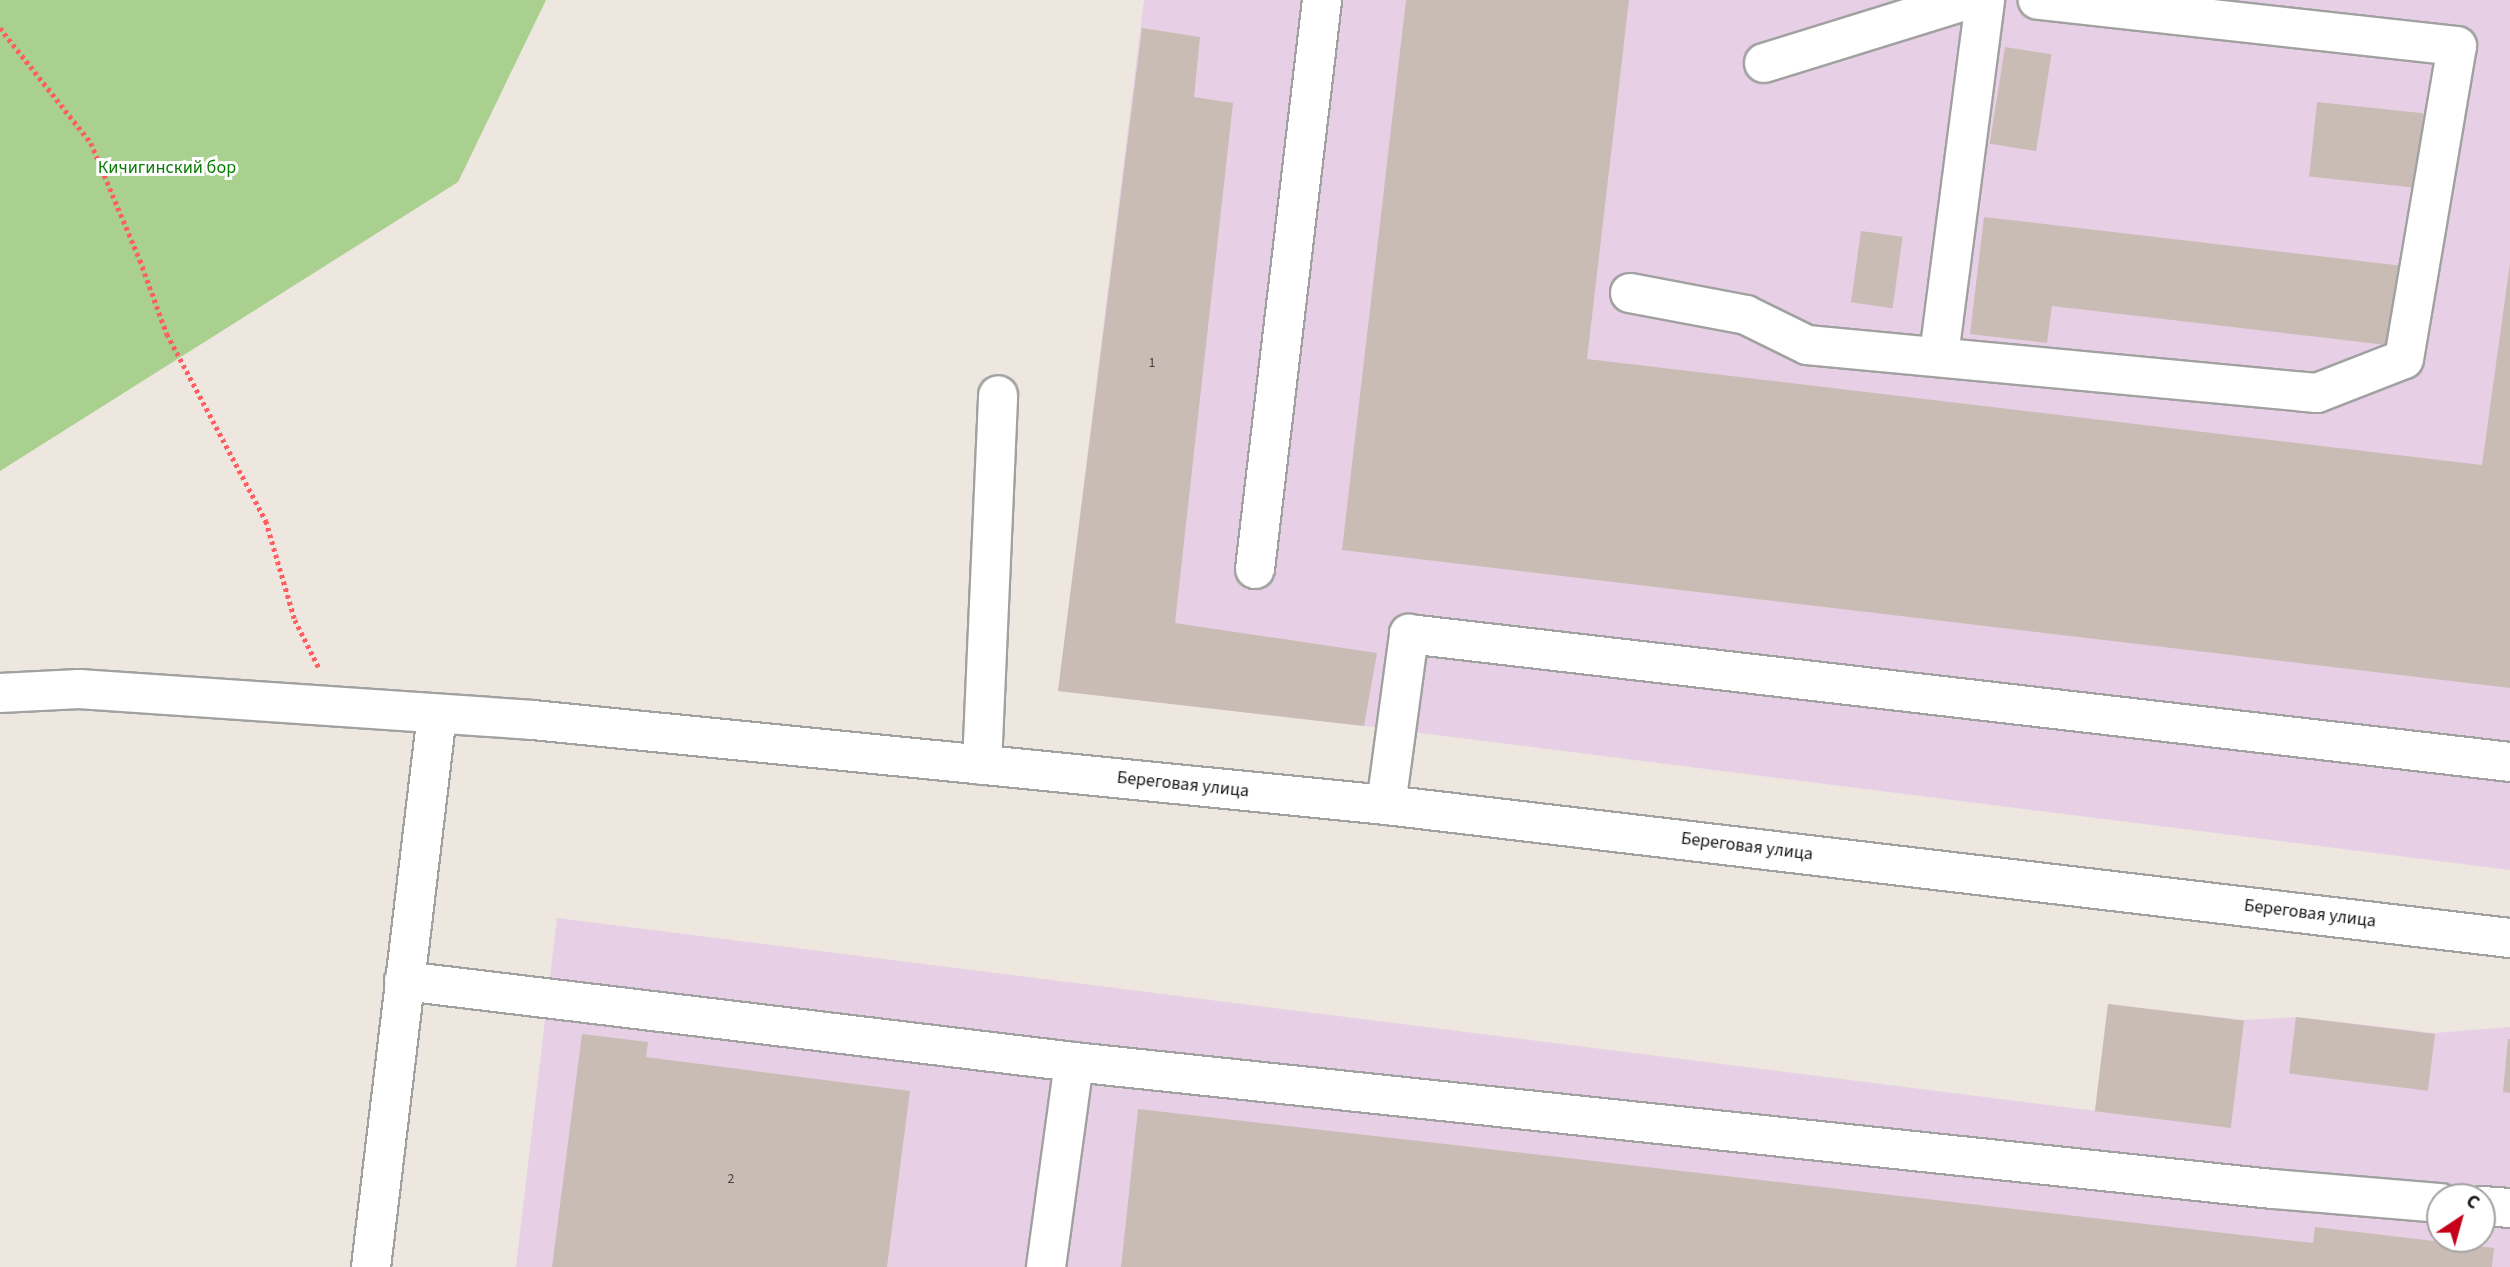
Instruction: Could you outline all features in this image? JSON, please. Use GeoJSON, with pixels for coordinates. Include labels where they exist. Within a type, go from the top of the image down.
{"type":"FeatureCollection","features":[{"type":"Feature","properties":{"kind":"street"},"geometry":{"type":"LineString","coordinates":[[1255,569],[1322,0]]}},
{"type":"Feature","properties":{"kind":"street"},"geometry":{"type":"LineString","coordinates":[[1764,63],[1967,0]]}},
{"type":"Feature","properties":{"kind":"street"},"geometry":{"type":"LineString","coordinates":[[1939,355],[1985,0]]}},
{"type":"Feature","properties":{"kind":"street"},"geometry":{"type":"LineString","coordinates":[[1630,293],[1746,315],[1807,345],[1939,355],[2317,393],[2404,359],[2458,46],[2038,0]]}},
{"type":"Feature","properties":{"kind":"street"},"geometry":{"type":"LineString","coordinates":[[982,765],[998,395]]}},
{"type":"Feature","properties":{"kind":"street"},"geometry":{"type":"LineString","coordinates":[[1386,805],[1409,634],[2510,762]]}},
{"type":"Feature","properties":{"kind":"street","name":"Береговая улица"},"geometry":{"type":"LineString","coordinates":[[0,693],[79,689],[341,709],[533,720],[1386,805],[2510,938]]}},
{"type":"Feature","properties":{"kind":"street"},"geometry":{"type":"LineString","coordinates":[[371,1267],[437,714]]}},
{"type":"Feature","properties":{"kind":"street"},"geometry":{"type":"LineString","coordinates":[[404,981],[1074,1062],[2245,1186],[2426,1202]]}},
{"type":"Feature","properties":{"kind":"street"},"geometry":{"type":"LineString","coordinates":[[1046,1267],[1074,1062]]}},
{"type":"Feature","properties":{"kind":"path"},"geometry":{"type":"LineString","coordinates":[[0,28],[91,143],[140,260],[167,334],[266,521],[295,620],[341,709]]}},
{"type":"Feature","properties":{"kind":"shaded area"},"geometry":{"type":"Polygon","coordinates":[[[1144,0],[2510,0],[2510,870],[1364,726],[1058,691],[1144,0]]]}},
{"type":"Feature","properties":{"kind":"shaded area"},"geometry":{"type":"Polygon","coordinates":[[[557,918],[2096,1111],[2108,1004],[2244,1020],[2296,1017],[2435,1033],[2510,1027],[2510,1267],[516,1267],[557,918]]]}},
{"type":"Feature","properties":{"kind":"green space","name":"Кичигинский бор"},"geometry":{"type":"Polygon","coordinates":[[[0,0],[546,0],[458,182],[0,471],[0,0]]]}},
{"type":"Feature","properties":{"kind":"building"},"geometry":{"type":"Polygon","coordinates":[[[1406,0],[1629,0],[1587,359],[2482,465],[2510,263],[2510,688],[1342,550],[1406,0]]]}},
{"type":"Feature","properties":{"kind":"building"},"geometry":{"type":"Polygon","coordinates":[[[1142,28],[1200,37],[1194,97],[1233,103],[1175,623],[1377,653],[1364,726],[1058,691],[1142,28]]]}},
{"type":"Feature","properties":{"kind":"building"},"geometry":{"type":"Polygon","coordinates":[[[2005,47],[2051,54],[2036,151],[1990,144],[2005,47]]]}},
{"type":"Feature","properties":{"kind":"building"},"geometry":{"type":"Polygon","coordinates":[[[2317,102],[2423,113],[2416,188],[2309,177],[2317,102]]]}},
{"type":"Feature","properties":{"kind":"building"},"geometry":{"type":"Polygon","coordinates":[[[1984,217],[2404,266],[2395,346],[2052,306],[2047,343],[1970,334],[1984,217]]]}},
{"type":"Feature","properties":{"kind":"building"},"geometry":{"type":"Polygon","coordinates":[[[1861,231],[1903,237],[1893,308],[1851,302],[1861,231]]]}},
{"type":"Feature","properties":{"kind":"building"},"geometry":{"type":"Polygon","coordinates":[[[2108,1004],[2244,1021],[2231,1128],[2095,1111],[2108,1004]]]}},
{"type":"Feature","properties":{"kind":"building"},"geometry":{"type":"Polygon","coordinates":[[[2296,1017],[2435,1034],[2428,1091],[2289,1074],[2296,1017]]]}},
{"type":"Feature","properties":{"kind":"building"},"geometry":{"type":"Polygon","coordinates":[[[582,1034],[648,1042],[646,1057],[910,1091],[887,1267],[552,1267],[582,1034]]]}},
{"type":"Feature","properties":{"kind":"building"},"geometry":{"type":"Polygon","coordinates":[[[2510,1039],[2510,1093],[2503,1092],[2510,1039]]]}},
{"type":"Feature","properties":{"kind":"building"},"geometry":{"type":"Polygon","coordinates":[[[1138,1109],[2313,1243],[2315,1227],[2426,1240],[2426,1253],[2493,1253],[2492,1267],[1121,1267],[1138,1109]]]}}]}
